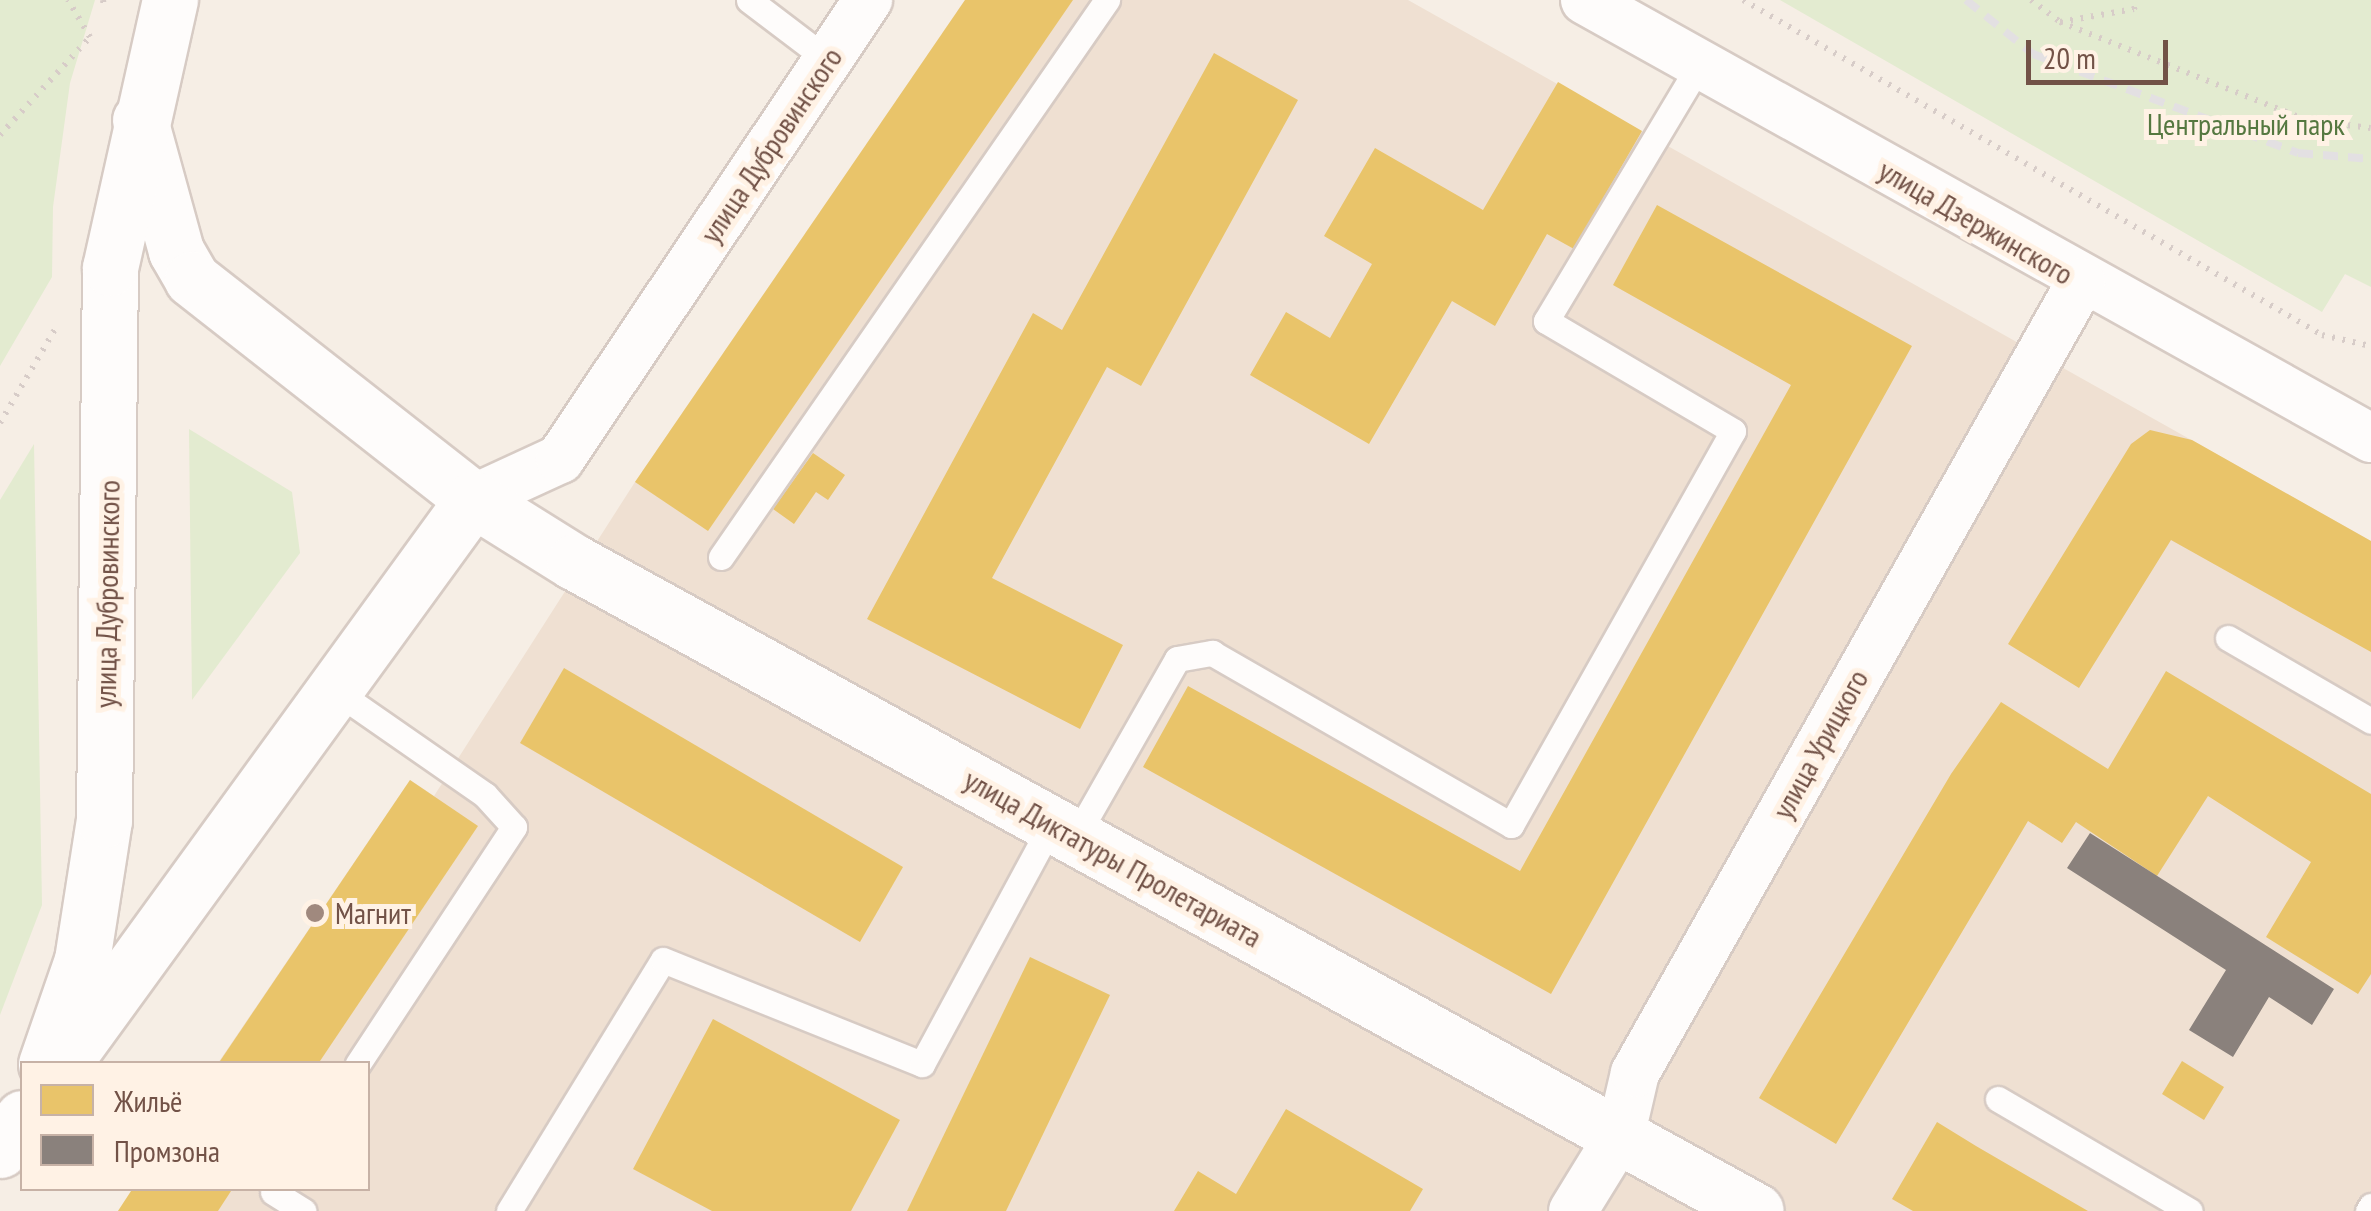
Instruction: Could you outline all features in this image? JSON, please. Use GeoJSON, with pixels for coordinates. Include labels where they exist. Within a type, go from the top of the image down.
{"type":"FeatureCollection","features":[{"type":"Feature","properties":{"kind":"main road","name":"улица Дубровинского"},"geometry":{"type":"LineString","coordinates":[[47,1061],[82,960],[104,820],[110,268],[140,120],[170,0]]}},
{"type":"Feature","properties":{"kind":"main road","name":"улица Дубровинского"},"geometry":{"type":"LineString","coordinates":[[64,1061],[474,499],[192,279],[176,250],[140,120]]}},
{"type":"Feature","properties":{"kind":"main road","name":"улица Диктатуры Пролетариата"},"geometry":{"type":"LineString","coordinates":[[474,499],[574,562],[1621,1133],[1756,1211]]}},
{"type":"Feature","properties":{"kind":"main road"},"geometry":{"type":"LineString","coordinates":[[0,1150],[20,1121]]}},
{"type":"Feature","properties":{"kind":"street","name":"улица Дубровинского"},"geometry":{"type":"LineString","coordinates":[[474,499],[560,459],[868,0]]}},
{"type":"Feature","properties":{"kind":"street","name":"улица Дзержинского"},"geometry":{"type":"LineString","coordinates":[[1585,0],[2082,282],[2371,438]]}},
{"type":"Feature","properties":{"kind":"street","name":"улица Урицкого"},"geometry":{"type":"LineString","coordinates":[[1574,1211],[1621,1133],[1635,1073],[2082,282]]}},
{"type":"Feature","properties":{"kind":"lane"},"geometry":{"type":"LineString","coordinates":[[749,0],[828,60]]}},
{"type":"Feature","properties":{"kind":"lane"},"geometry":{"type":"LineString","coordinates":[[721,557],[1107,0]]}},
{"type":"Feature","properties":{"kind":"lane"},"geometry":{"type":"LineString","coordinates":[[509,1211],[664,960],[922,1064],[1063,831],[1177,659],[1212,653],[1511,825],[1733,430],[1546,321],[1699,65]]}},
{"type":"Feature","properties":{"kind":"lane"},"geometry":{"type":"LineString","coordinates":[[2228,638],[2371,721]]}},
{"type":"Feature","properties":{"kind":"lane"},"geometry":{"type":"LineString","coordinates":[[334,690],[484,795],[514,827],[360,1061]]}},
{"type":"Feature","properties":{"kind":"lane"},"geometry":{"type":"LineString","coordinates":[[1998,1100],[2190,1211]]}},
{"type":"Feature","properties":{"kind":"lane"},"geometry":{"type":"LineString","coordinates":[[269,1197],[304,1211]]}},
{"type":"Feature","properties":{"kind":"path"},"geometry":{"type":"LineString","coordinates":[[0,135],[90,37],[68,0]]}},
{"type":"Feature","properties":{"kind":"path"},"geometry":{"type":"LineString","coordinates":[[1743,0],[2322,335],[2371,346]]}},
{"type":"Feature","properties":{"kind":"path"},"geometry":{"type":"LineString","coordinates":[[2031,0],[2060,22],[2306,120],[2371,128]]}},
{"type":"Feature","properties":{"kind":"path"},"geometry":{"type":"LineString","coordinates":[[2060,22],[2134,10],[2137,0]]}},
{"type":"Feature","properties":{"kind":"path"},"geometry":{"type":"LineString","coordinates":[[0,423],[61,320]]}},
{"type":"Feature","properties":{"kind":"shaded area"},"geometry":{"type":"Polygon","coordinates":[[[965,0],[1408,0],[2371,541],[2371,1211],[118,1211],[132,1191],[370,1191],[370,1061],[219,1061],[410,780],[434,796],[635,482],[965,0]]]}},
{"type":"Feature","properties":{"kind":"green space"},"geometry":{"type":"Polygon","coordinates":[[[0,0],[95,0],[70,83],[53,207],[52,277],[0,366],[0,0]]]}},
{"type":"Feature","properties":{"kind":"green space","name":"Центральный парк"},"geometry":{"type":"Polygon","coordinates":[[[1780,0],[2371,0],[2371,287],[2345,274],[2322,312],[1780,0]]]}},
{"type":"Feature","properties":{"kind":"green space"},"geometry":{"type":"Polygon","coordinates":[[[189,429],[292,492],[300,553],[192,700],[189,429]]]}},
{"type":"Feature","properties":{"kind":"green space"},"geometry":{"type":"Polygon","coordinates":[[[34,444],[42,905],[0,1015],[0,500],[34,444]]]}},
{"type":"Feature","properties":{"kind":"building: Жильё"},"geometry":{"type":"Polygon","coordinates":[[[965,0],[1073,0],[708,531],[635,482],[965,0]]]}},
{"type":"Feature","properties":{"kind":"building: Жильё"},"geometry":{"type":"Polygon","coordinates":[[[1214,53],[1298,100],[1141,386],[1107,367],[992,578],[1123,645],[1080,729],[867,619],[1033,313],[1062,330],[1214,53]]]}},
{"type":"Feature","properties":{"kind":"building: Жильё"},"geometry":{"type":"Polygon","coordinates":[[[1558,82],[1642,131],[1574,249],[1547,234],[1495,326],[1452,301],[1369,444],[1250,375],[1286,312],[1330,338],[1372,264],[1324,236],[1375,148],[1483,210],[1558,82]]]}},
{"type":"Feature","properties":{"kind":"building: Жильё"},"geometry":{"type":"Polygon","coordinates":[[[1657,205],[1912,346],[1551,994],[1143,767],[1188,686],[1520,871],[1791,385],[1613,285],[1657,205]]]}},
{"type":"Feature","properties":{"kind":"building: Жильё"},"geometry":{"type":"Polygon","coordinates":[[[2150,430],[2192,440],[2371,541],[2371,652],[2171,540],[2079,688],[2008,644],[2131,444],[2150,430]]]}},
{"type":"Feature","properties":{"kind":"building: Жильё"},"geometry":{"type":"Polygon","coordinates":[[[813,453],[845,475],[828,500],[816,492],[794,524],[773,509],[813,453]]]}},
{"type":"Feature","properties":{"kind":"building: Жильё"},"geometry":{"type":"Polygon","coordinates":[[[564,668],[903,867],[860,942],[520,743],[564,668]]]}},
{"type":"Feature","properties":{"kind":"building: Жильё"},"geometry":{"type":"Polygon","coordinates":[[[2166,671],[2371,794],[2371,974],[2358,994],[2266,937],[2311,862],[2208,796],[2157,876],[2076,822],[2062,843],[2028,821],[1836,1144],[1759,1098],[1951,774],[2001,702],[2108,769],[2166,671]]]}},
{"type":"Feature","properties":{"kind":"building: Жильё"},"geometry":{"type":"Polygon","coordinates":[[[410,780],[478,826],[320,1061],[220,1061],[410,780]]]}},
{"type":"Feature","properties":{"kind":"building: Жильё"},"geometry":{"type":"Polygon","coordinates":[[[1030,957],[1110,995],[1006,1211],[907,1211],[1030,957]]]}},
{"type":"Feature","properties":{"kind":"building: Жильё"},"geometry":{"type":"Polygon","coordinates":[[[713,1019],[900,1120],[851,1211],[712,1211],[633,1169],[713,1019]]]}},
{"type":"Feature","properties":{"kind":"building: Жильё"},"geometry":{"type":"Polygon","coordinates":[[[2182,1061],[2224,1087],[2204,1120],[2162,1094],[2182,1061]]]}},
{"type":"Feature","properties":{"kind":"building: Жильё"},"geometry":{"type":"Polygon","coordinates":[[[1286,1109],[1423,1189],[1410,1211],[1174,1211],[1198,1171],[1236,1194],[1286,1109]]]}},
{"type":"Feature","properties":{"kind":"building: Жильё"},"geometry":{"type":"Polygon","coordinates":[[[1937,1122],[2088,1211],[1913,1211],[1892,1199],[1937,1122]]]}},
{"type":"Feature","properties":{"kind":"building: Жильё"},"geometry":{"type":"Polygon","coordinates":[[[131,1191],[231,1191],[218,1211],[118,1211],[131,1191]]]}},
{"type":"Feature","properties":{"kind":"building: Промзона"},"geometry":{"type":"Polygon","coordinates":[[[2090,833],[2334,989],[2312,1025],[2269,997],[2233,1057],[2189,1030],[2226,970],[2067,868],[2090,833]]]}},
{"type":"Feature","properties":{"kind":"railway"},"geometry":{"type":"LineString","coordinates":[[1966,0],[2033,54],[2298,153],[2371,159]]}},
{"type":"Feature","properties":{"kind":"place","name":"Магнит"},"geometry":{"type":"Point","coordinates":[315,913]}}]}
